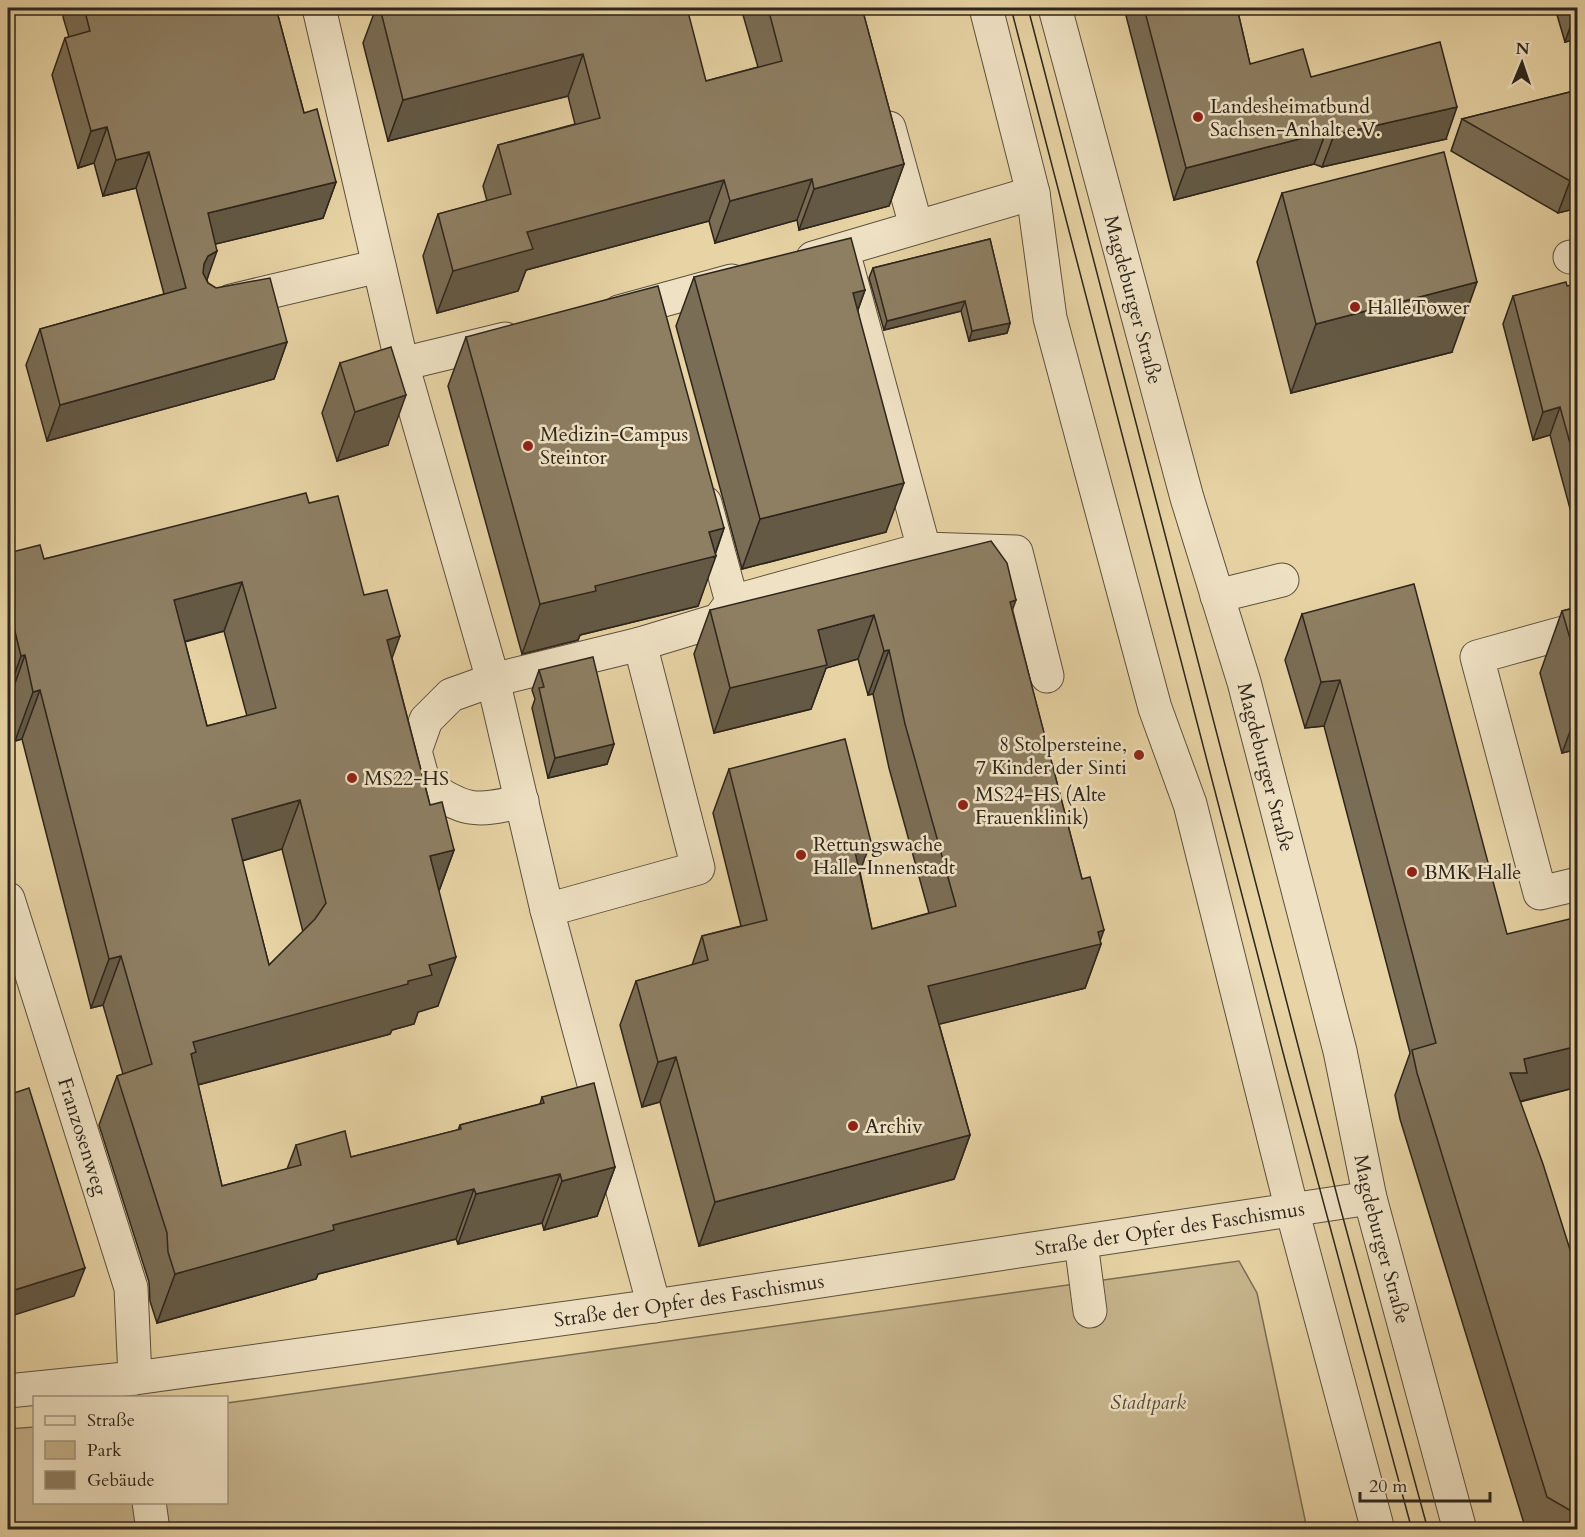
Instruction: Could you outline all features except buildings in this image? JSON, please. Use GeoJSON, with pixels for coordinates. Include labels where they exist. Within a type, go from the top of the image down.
{"type":"FeatureCollection","features":[{"type":"Feature","properties":{"kind":"street"},"geometry":{"type":"LineString","coordinates":[[319,8],[402,364],[493,680],[547,910],[654,1306]]}},
{"type":"Feature","properties":{"kind":"street"},"geometry":{"type":"LineString","coordinates":[[986,8],[1033,193],[1050,318],[1155,708],[1190,804],[1292,1210],[1378,1530]]}},
{"type":"Feature","properties":{"kind":"street","name":"Magdeburger Straße"},"geometry":{"type":"LineString","coordinates":[[1055,8],[1184,487],[1244,682],[1340,1051],[1370,1198],[1460,1530]]}},
{"type":"Feature","properties":{"kind":"street"},"geometry":{"type":"LineString","coordinates":[[882,99],[916,226]]}},
{"type":"Feature","properties":{"kind":"street"},"geometry":{"type":"LineString","coordinates":[[595,318],[655,316],[775,269],[1033,193]]}},
{"type":"Feature","properties":{"kind":"street"},"geometry":{"type":"LineString","coordinates":[[842,250],[924,549]]}},
{"type":"Feature","properties":{"kind":"street"},"geometry":{"type":"LineString","coordinates":[[208,306],[379,266]]}},
{"type":"Feature","properties":{"kind":"street"},"geometry":{"type":"LineString","coordinates":[[402,364],[538,332]]}},
{"type":"Feature","properties":{"kind":"street"},"geometry":{"type":"LineString","coordinates":[[698,476],[732,602]]}},
{"type":"Feature","properties":{"kind":"street"},"geometry":{"type":"LineString","coordinates":[[522,801],[492,808],[458,806],[424,784],[415,751],[426,720],[452,695],[493,680],[640,644],[719,620],[732,602],[924,549],[1016,552],[1047,676]]}},
{"type":"Feature","properties":{"kind":"street"},"geometry":{"type":"LineString","coordinates":[[1217,596],[1282,580]]}},
{"type":"Feature","properties":{"kind":"street"},"geometry":{"type":"LineString","coordinates":[[1578,630],[1477,657],[1540,893],[1578,884]]}},
{"type":"Feature","properties":{"kind":"street"},"geometry":{"type":"LineString","coordinates":[[547,910],[698,868],[640,644]]}},
{"type":"Feature","properties":{"kind":"street","name":"Franzosenweg"},"geometry":{"type":"LineString","coordinates":[[8,899],[131,1288],[135,1378]]}},
{"type":"Feature","properties":{"kind":"street","name":"Straße der Opfer des Faschismus"},"geometry":{"type":"LineString","coordinates":[[8,1391],[86,1390],[135,1378],[654,1306],[1370,1198]]}},
{"type":"Feature","properties":{"kind":"street"},"geometry":{"type":"LineString","coordinates":[[1081,1243],[1089,1311]]}},
{"type":"Feature","properties":{"kind":"street"},"geometry":{"type":"LineString","coordinates":[[149,1504],[153,1530]]}},
{"type":"Feature","properties":{"kind":"green space","name":"Stadtpark"},"geometry":{"type":"Polygon","coordinates":[[[1239,1261],[1257,1293],[1307,1529],[8,1529],[8,1429],[33,1427],[33,1504],[228,1504],[228,1403],[1239,1261]]]}},
{"type":"Feature","properties":{"kind":"tram line"},"geometry":{"type":"LineString","coordinates":[[1011,8],[1286,1064],[1412,1530]]}},
{"type":"Feature","properties":{"kind":"tram line"},"geometry":{"type":"LineString","coordinates":[[1028,8],[1339,1203],[1428,1530]]}},
{"type":"Feature","properties":{"kind":"place","name":"Landesheimatbund Sachsen-Anhalt e.V."},"geometry":{"type":"Point","coordinates":[1198,117]}},
{"type":"Feature","properties":{"kind":"place","name":"HalleTower"},"geometry":{"type":"Point","coordinates":[1355,307]}},
{"type":"Feature","properties":{"kind":"place","name":"Medizin-Campus Steintor"},"geometry":{"type":"Point","coordinates":[528,446]}},
{"type":"Feature","properties":{"kind":"place","name":"8 Stolpersteine, 7 Kinder der Sinti"},"geometry":{"type":"Point","coordinates":[1139,755]}},
{"type":"Feature","properties":{"kind":"place","name":"MS22-HS"},"geometry":{"type":"Point","coordinates":[352,778]}},
{"type":"Feature","properties":{"kind":"place","name":"MS24-HS (Alte Frauenklinik)"},"geometry":{"type":"Point","coordinates":[963,805]}},
{"type":"Feature","properties":{"kind":"place","name":"Rettungswache Halle-Innenstadt"},"geometry":{"type":"Point","coordinates":[801,855]}},
{"type":"Feature","properties":{"kind":"place","name":"BMK Halle"},"geometry":{"type":"Point","coordinates":[1412,872]}},
{"type":"Feature","properties":{"kind":"place","name":"Archiv"},"geometry":{"type":"Point","coordinates":[853,1126]}}]}
